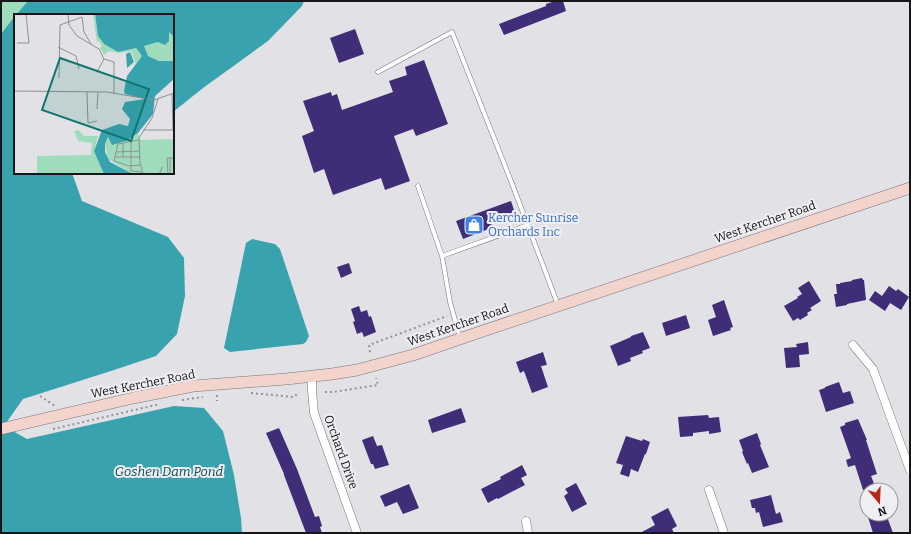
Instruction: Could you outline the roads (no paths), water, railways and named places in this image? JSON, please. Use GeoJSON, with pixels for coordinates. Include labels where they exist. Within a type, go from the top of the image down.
{"type":"FeatureCollection","features":[{"type":"Feature","properties":{"kind":"main road","name":"West Kercher Road"},"geometry":{"type":"LineString","coordinates":[[1,429],[66,413],[193,386],[312,376],[357,370],[374,366],[413,355],[558,305],[910,188]]}},
{"type":"Feature","properties":{"kind":"street"},"geometry":{"type":"LineString","coordinates":[[853,345],[873,369],[910,470]]}},
{"type":"Feature","properties":{"kind":"street","name":"Orchard Drive"},"geometry":{"type":"LineString","coordinates":[[312,376],[314,413],[357,533]]}},
{"type":"Feature","properties":{"kind":"street"},"geometry":{"type":"LineString","coordinates":[[709,490],[724,533]]}},
{"type":"Feature","properties":{"kind":"street"},"geometry":{"type":"LineString","coordinates":[[526,521],[528,533]]}},
{"type":"Feature","properties":{"kind":"lane"},"geometry":{"type":"LineString","coordinates":[[378,72],[452,32],[558,305]]}},
{"type":"Feature","properties":{"kind":"lane"},"geometry":{"type":"LineString","coordinates":[[418,186],[442,256],[450,302],[460,338]]}},
{"type":"Feature","properties":{"kind":"lane"},"geometry":{"type":"LineString","coordinates":[[442,256],[528,225]]}},
{"type":"Feature","properties":{"kind":"water"},"geometry":{"type":"Polygon","coordinates":[[[28,1],[304,1],[302,6],[268,41],[203,88],[174,111],[174,14],[17,14],[28,1]]]}},
{"type":"Feature","properties":{"kind":"water","name":"Goshen Dam Pond"},"geometry":{"type":"Polygon","coordinates":[[[14,17],[14,174],[72,174],[82,201],[168,237],[184,258],[185,296],[177,334],[156,356],[23,399],[4,426],[27,439],[174,406],[204,408],[223,431],[234,475],[242,533],[1,533],[1,34],[14,17]]]}},
{"type":"Feature","properties":{"kind":"water"},"geometry":{"type":"Polygon","coordinates":[[[252,239],[275,244],[280,249],[309,336],[303,344],[230,352],[224,348],[246,243],[252,239]]]}},
{"type":"Feature","properties":{"kind":"place","name":"Kercher Sunrise Orchards Inc"},"geometry":{"type":"Point","coordinates":[474,225]}}]}
